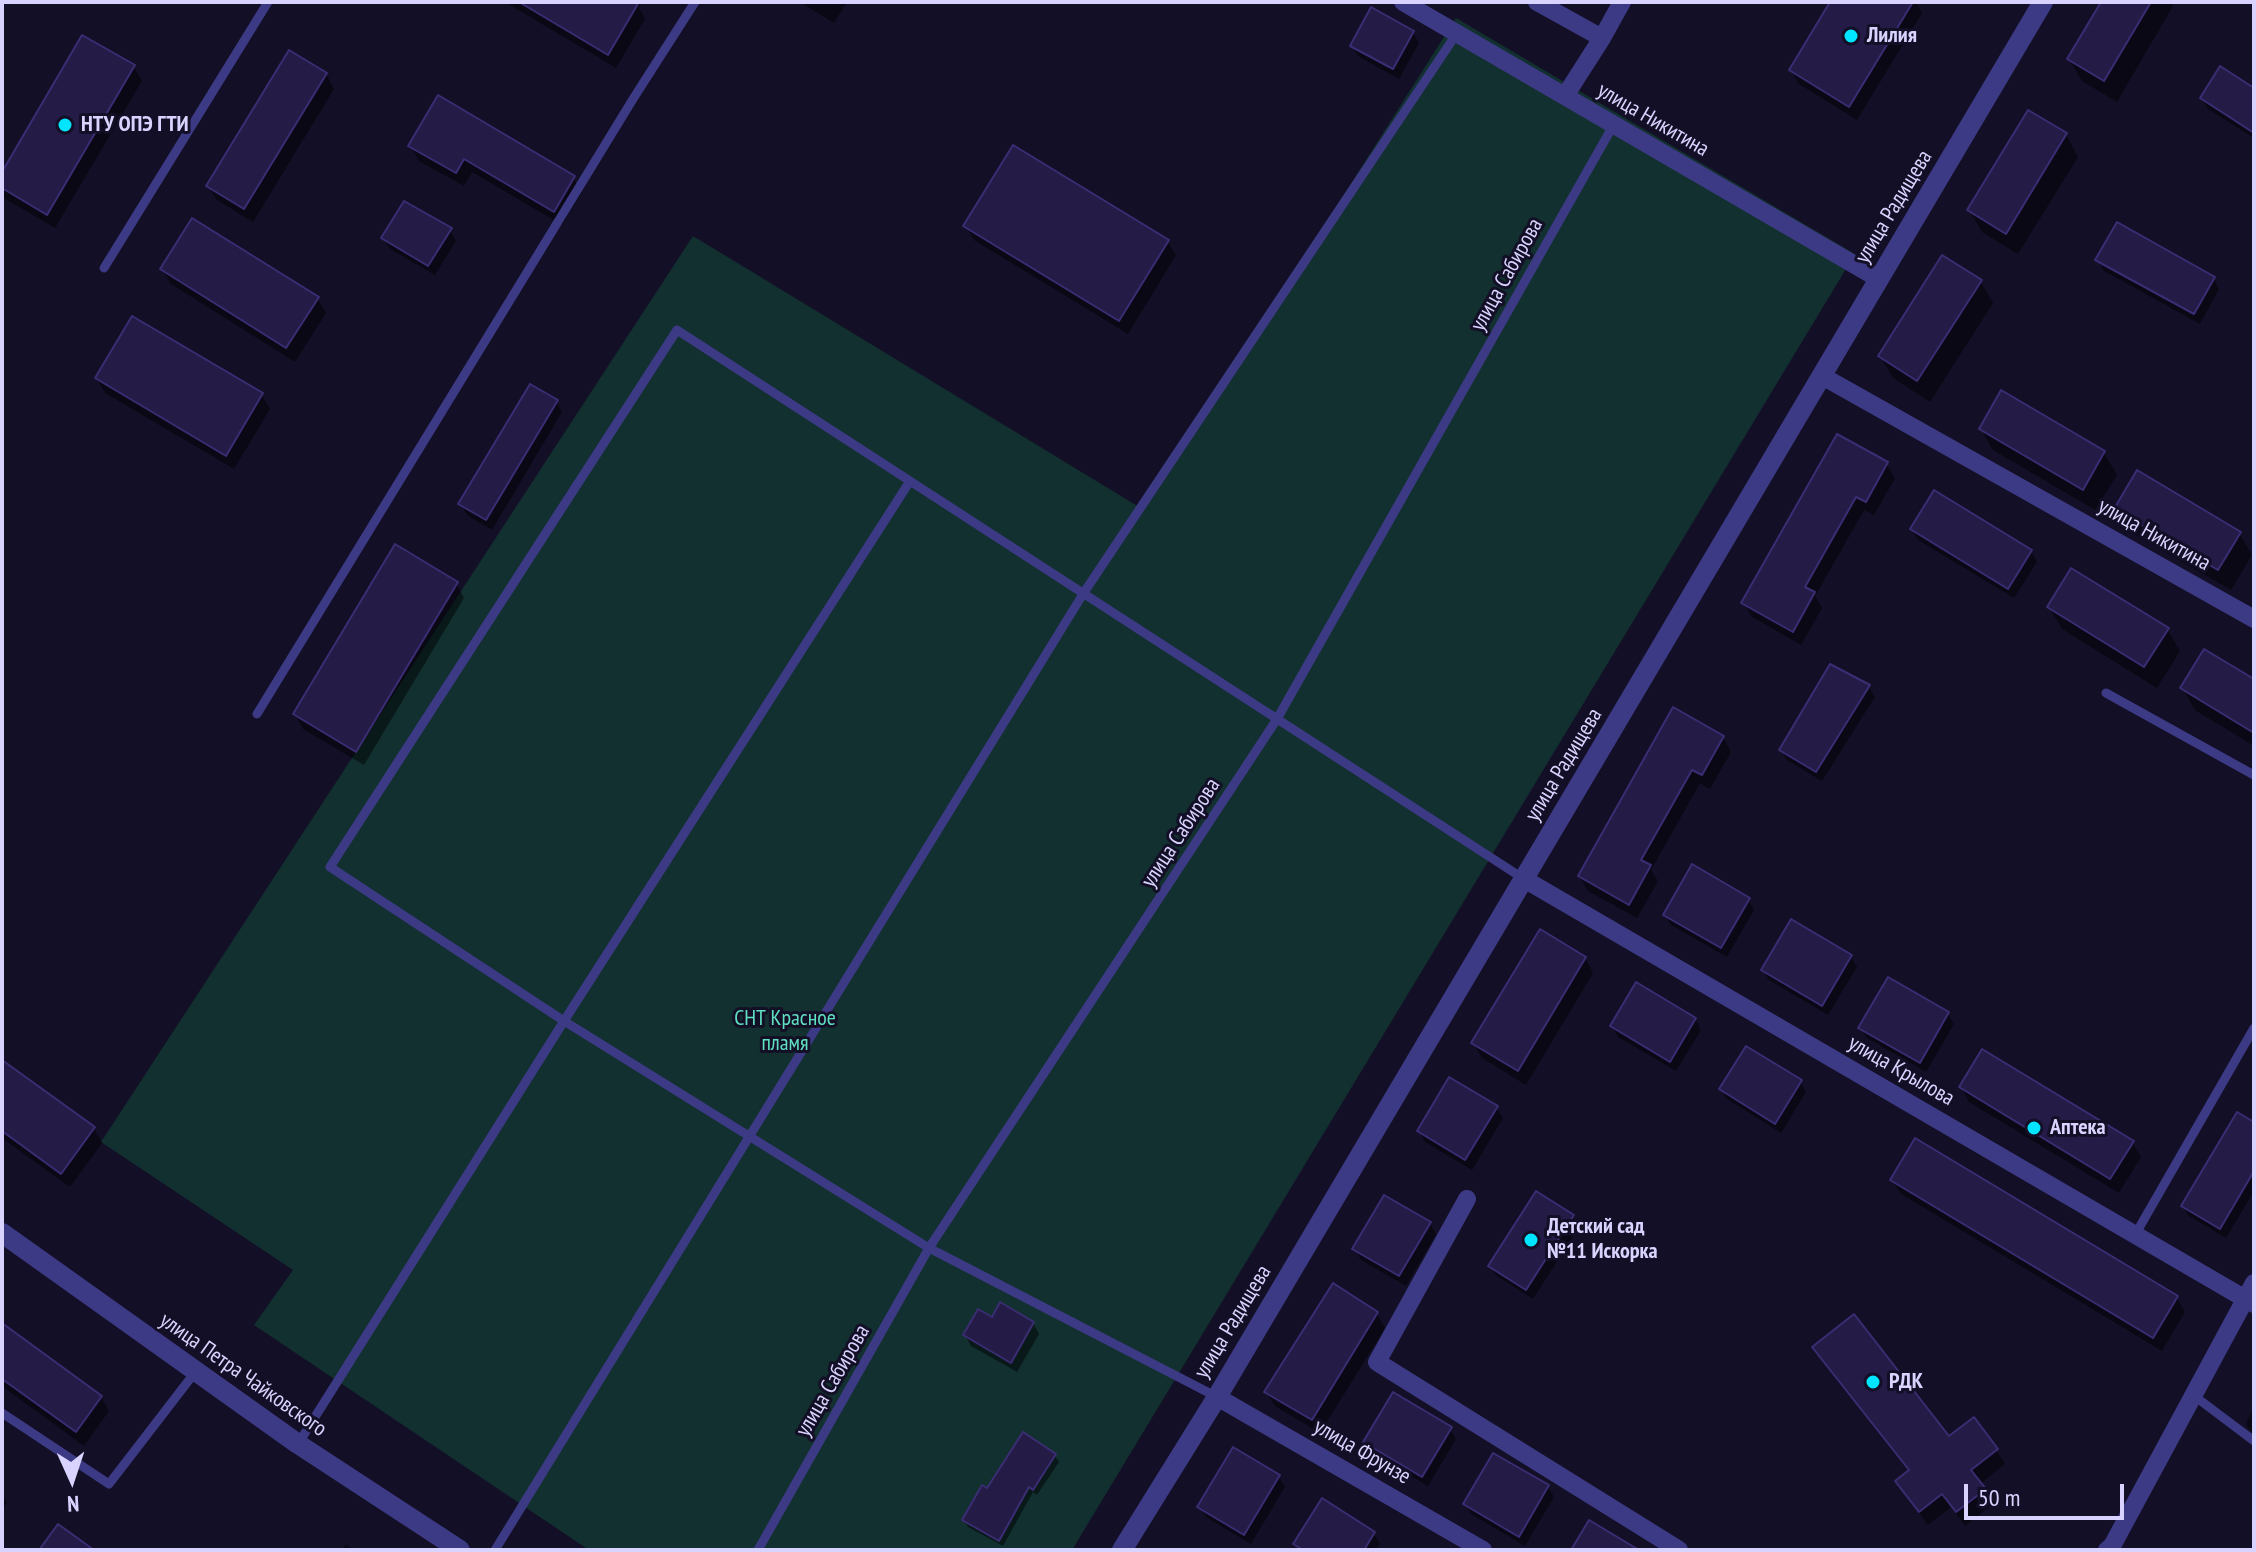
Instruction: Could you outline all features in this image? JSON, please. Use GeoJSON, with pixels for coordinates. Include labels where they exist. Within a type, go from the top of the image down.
{"type":"FeatureCollection","features":[{"type":"Feature","properties":{"kind":"street","name":"улица Никитина"},"geometry":{"type":"LineString","coordinates":[[1403,2],[1879,279]]}},
{"type":"Feature","properties":{"kind":"street"},"geometry":{"type":"LineString","coordinates":[[1537,2],[1602,38]]}},
{"type":"Feature","properties":{"kind":"street"},"geometry":{"type":"LineString","coordinates":[[1565,96],[1622,2]]}},
{"type":"Feature","properties":{"kind":"street","name":"улица Радищева"},"geometry":{"type":"LineString","coordinates":[[1122,1550],[1217,1397],[2043,2]]}},
{"type":"Feature","properties":{"kind":"street","name":"улица Никитина"},"geometry":{"type":"LineString","coordinates":[[1822,376],[2254,619]]}},
{"type":"Feature","properties":{"kind":"street","name":"улица Крылова"},"geometry":{"type":"LineString","coordinates":[[1524,879],[2135,1235],[2251,1295]]}},
{"type":"Feature","properties":{"kind":"street"},"geometry":{"type":"LineString","coordinates":[[1467,1199],[1377,1362],[1679,1550]]}},
{"type":"Feature","properties":{"kind":"street","name":"улица Петра Чайковского"},"geometry":{"type":"LineString","coordinates":[[2,1233],[298,1444],[460,1550]]}},
{"type":"Feature","properties":{"kind":"street"},"geometry":{"type":"LineString","coordinates":[[2107,1550],[2251,1295]]}},
{"type":"Feature","properties":{"kind":"street","name":"улица Фрунзе"},"geometry":{"type":"LineString","coordinates":[[1217,1397],[1483,1550]]}},
{"type":"Feature","properties":{"kind":"lane"},"geometry":{"type":"LineString","coordinates":[[104,268],[268,2]]}},
{"type":"Feature","properties":{"kind":"lane"},"geometry":{"type":"LineString","coordinates":[[257,714],[695,2]]}},
{"type":"Feature","properties":{"kind":"lane"},"geometry":{"type":"LineString","coordinates":[[495,1550],[1083,594],[1457,33]]}},
{"type":"Feature","properties":{"kind":"lane","name":"улица Сабирова"},"geometry":{"type":"LineString","coordinates":[[758,1550],[929,1248],[1277,719],[1614,124]]}},
{"type":"Feature","properties":{"kind":"lane"},"geometry":{"type":"LineString","coordinates":[[1217,1397],[929,1248],[564,1021],[330,867],[677,330],[1524,879]]}},
{"type":"Feature","properties":{"kind":"lane"},"geometry":{"type":"LineString","coordinates":[[298,1444],[910,481]]}},
{"type":"Feature","properties":{"kind":"lane"},"geometry":{"type":"LineString","coordinates":[[2106,693],[2254,775]]}},
{"type":"Feature","properties":{"kind":"lane"},"geometry":{"type":"LineString","coordinates":[[2135,1235],[2254,1028]]}},
{"type":"Feature","properties":{"kind":"lane"},"geometry":{"type":"LineString","coordinates":[[2,1413],[109,1484],[196,1371]]}},
{"type":"Feature","properties":{"kind":"lane"},"geometry":{"type":"LineString","coordinates":[[2193,1395],[2254,1441]]}},
{"type":"Feature","properties":{"kind":"green space","name":"СНТ Красное пламя"},"geometry":{"type":"Polygon","coordinates":[[[1456,18],[1855,254],[1072,1550],[589,1550],[254,1325],[293,1270],[101,1142],[693,236],[1144,510],[1456,18]]]}},
{"type":"Feature","properties":{"kind":"building"},"geometry":{"type":"Polygon","coordinates":[[[519,2],[639,2],[608,55],[519,2]]]}},
{"type":"Feature","properties":{"kind":"building","name":"Лилия"},"geometry":{"type":"Polygon","coordinates":[[[1830,2],[1913,2],[1849,107],[1789,70],[1830,2]]]}},
{"type":"Feature","properties":{"kind":"building"},"geometry":{"type":"Polygon","coordinates":[[[2101,2],[2151,2],[2104,81],[2067,59],[2101,2]]]}},
{"type":"Feature","properties":{"kind":"building"},"geometry":{"type":"Polygon","coordinates":[[[1371,7],[1414,31],[1393,69],[1350,46],[1371,7]]]}},
{"type":"Feature","properties":{"kind":"building"},"geometry":{"type":"Polygon","coordinates":[[[82,35],[135,65],[47,215],[2,188],[2,172],[82,35]]]}},
{"type":"Feature","properties":{"kind":"building"},"geometry":{"type":"Polygon","coordinates":[[[289,50],[327,73],[244,209],[206,186],[289,50]]]}},
{"type":"Feature","properties":{"kind":"building"},"geometry":{"type":"Polygon","coordinates":[[[2220,66],[2254,88],[2254,133],[2200,98],[2220,66]]]}},
{"type":"Feature","properties":{"kind":"building"},"geometry":{"type":"Polygon","coordinates":[[[438,95],[575,176],[554,212],[464,159],[456,173],[408,146],[438,95]]]}},
{"type":"Feature","properties":{"kind":"building"},"geometry":{"type":"Polygon","coordinates":[[[2028,110],[2067,133],[2006,234],[1967,210],[2028,110]]]}},
{"type":"Feature","properties":{"kind":"building"},"geometry":{"type":"Polygon","coordinates":[[[1013,145],[1169,240],[1119,321],[963,226],[1013,145]]]}},
{"type":"Feature","properties":{"kind":"building"},"geometry":{"type":"Polygon","coordinates":[[[404,201],[452,228],[428,266],[381,238],[404,201]]]}},
{"type":"Feature","properties":{"kind":"building"},"geometry":{"type":"Polygon","coordinates":[[[192,218],[319,297],[286,348],[160,269],[192,218]]]}},
{"type":"Feature","properties":{"kind":"building"},"geometry":{"type":"Polygon","coordinates":[[[2117,222],[2215,277],[2194,314],[2095,260],[2117,222]]]}},
{"type":"Feature","properties":{"kind":"building"},"geometry":{"type":"Polygon","coordinates":[[[1942,255],[1982,280],[1917,381],[1878,356],[1942,255]]]}},
{"type":"Feature","properties":{"kind":"building"},"geometry":{"type":"Polygon","coordinates":[[[132,316],[263,393],[226,456],[95,378],[132,316]]]}},
{"type":"Feature","properties":{"kind":"building"},"geometry":{"type":"Polygon","coordinates":[[[530,384],[558,400],[486,520],[458,504],[530,384]]]}},
{"type":"Feature","properties":{"kind":"building"},"geometry":{"type":"Polygon","coordinates":[[[2001,390],[2105,451],[2083,490],[1979,429],[2001,390]]]}},
{"type":"Feature","properties":{"kind":"building"},"geometry":{"type":"Polygon","coordinates":[[[1837,434],[1888,462],[1866,502],[1856,497],[1805,587],[1815,592],[1793,632],[1741,603],[1837,434]]]}},
{"type":"Feature","properties":{"kind":"building"},"geometry":{"type":"Polygon","coordinates":[[[2137,470],[2241,532],[2218,570],[2114,509],[2137,470]]]}},
{"type":"Feature","properties":{"kind":"building"},"geometry":{"type":"Polygon","coordinates":[[[1934,490],[2032,550],[2008,589],[1910,529],[1934,490]]]}},
{"type":"Feature","properties":{"kind":"building"},"geometry":{"type":"Polygon","coordinates":[[[395,544],[458,582],[356,752],[293,714],[395,544]]]}},
{"type":"Feature","properties":{"kind":"building"},"geometry":{"type":"Polygon","coordinates":[[[2071,568],[2169,628],[2144,667],[2047,607],[2071,568]]]}},
{"type":"Feature","properties":{"kind":"building"},"geometry":{"type":"Polygon","coordinates":[[[2204,649],[2254,679],[2254,733],[2180,688],[2204,649]]]}},
{"type":"Feature","properties":{"kind":"building"},"geometry":{"type":"Polygon","coordinates":[[[1830,664],[1870,685],[1816,772],[1779,750],[1830,664]]]}},
{"type":"Feature","properties":{"kind":"building"},"geometry":{"type":"Polygon","coordinates":[[[1673,707],[1724,736],[1702,775],[1692,770],[1641,860],[1651,865],[1629,905],[1578,876],[1673,707]]]}},
{"type":"Feature","properties":{"kind":"building"},"geometry":{"type":"Polygon","coordinates":[[[1692,864],[1750,898],[1721,948],[1663,915],[1692,864]]]}},
{"type":"Feature","properties":{"kind":"building"},"geometry":{"type":"Polygon","coordinates":[[[1791,919],[1852,955],[1822,1006],[1761,970],[1791,919]]]}},
{"type":"Feature","properties":{"kind":"building"},"geometry":{"type":"Polygon","coordinates":[[[1540,929],[1586,957],[1518,1071],[1471,1043],[1540,929]]]}},
{"type":"Feature","properties":{"kind":"building"},"geometry":{"type":"Polygon","coordinates":[[[1888,977],[1949,1012],[1920,1063],[1858,1028],[1888,977]]]}},
{"type":"Feature","properties":{"kind":"building"},"geometry":{"type":"Polygon","coordinates":[[[1636,982],[1696,1018],[1670,1062],[1610,1026],[1636,982]]]}},
{"type":"Feature","properties":{"kind":"building"},"geometry":{"type":"Polygon","coordinates":[[[1746,1046],[1802,1080],[1775,1124],[1719,1089],[1746,1046]]]}},
{"type":"Feature","properties":{"kind":"building"},"geometry":{"type":"Polygon","coordinates":[[[1982,1049],[2134,1141],[2110,1179],[1959,1087],[1982,1049]]]}},
{"type":"Feature","properties":{"kind":"building"},"geometry":{"type":"Polygon","coordinates":[[[2,1060],[95,1127],[61,1174],[2,1131],[2,1060]]]}},
{"type":"Feature","properties":{"kind":"building"},"geometry":{"type":"Polygon","coordinates":[[[1449,1077],[1498,1106],[1465,1160],[1417,1131],[1449,1077]]]}},
{"type":"Feature","properties":{"kind":"building"},"geometry":{"type":"Polygon","coordinates":[[[2237,1112],[2254,1122],[2254,1171],[2220,1229],[2181,1206],[2237,1112]]]}},
{"type":"Feature","properties":{"kind":"building"},"geometry":{"type":"Polygon","coordinates":[[[1915,1138],[2178,1296],[2153,1338],[1890,1180],[1915,1138]]]}},
{"type":"Feature","properties":{"kind":"building","name":"Детский сад №11 Искорка"},"geometry":{"type":"Polygon","coordinates":[[[1536,1191],[1574,1215],[1526,1290],[1488,1266],[1536,1191]]]}},
{"type":"Feature","properties":{"kind":"building"},"geometry":{"type":"Polygon","coordinates":[[[1384,1195],[1431,1222],[1399,1276],[1352,1249],[1384,1195]]]}},
{"type":"Feature","properties":{"kind":"building"},"geometry":{"type":"Polygon","coordinates":[[[1333,1283],[1378,1312],[1312,1420],[1264,1392],[1333,1283]]]}},
{"type":"Feature","properties":{"kind":"building"},"geometry":{"type":"Polygon","coordinates":[[[1000,1302],[1034,1322],[1011,1363],[963,1335],[978,1309],[992,1317],[1000,1302]]]}},
{"type":"Feature","properties":{"kind":"building","name":"РДК"},"geometry":{"type":"Polygon","coordinates":[[[1854,1314],[1949,1436],[1974,1417],[1998,1449],[1971,1470],[1986,1489],[1956,1512],[1942,1494],[1919,1512],[1895,1481],[1909,1470],[1812,1347],[1854,1314]]]}},
{"type":"Feature","properties":{"kind":"building"},"geometry":{"type":"Polygon","coordinates":[[[2,1323],[102,1396],[76,1432],[2,1379],[2,1323]]]}},
{"type":"Feature","properties":{"kind":"building"},"geometry":{"type":"Polygon","coordinates":[[[1393,1392],[1452,1427],[1422,1477],[1363,1442],[1393,1392]]]}},
{"type":"Feature","properties":{"kind":"building"},"geometry":{"type":"Polygon","coordinates":[[[1023,1432],[1056,1454],[1033,1490],[1029,1487],[999,1541],[962,1520],[982,1485],[987,1488],[1023,1432]]]}},
{"type":"Feature","properties":{"kind":"building"},"geometry":{"type":"Polygon","coordinates":[[[1233,1447],[1280,1475],[1244,1535],[1197,1507],[1233,1447]]]}},
{"type":"Feature","properties":{"kind":"building"},"geometry":{"type":"Polygon","coordinates":[[[1493,1453],[1549,1485],[1519,1537],[1463,1504],[1493,1453]]]}},
{"type":"Feature","properties":{"kind":"building"},"geometry":{"type":"Polygon","coordinates":[[[1322,1498],[1375,1532],[1364,1550],[1303,1550],[1293,1544],[1322,1498]]]}},
{"type":"Feature","properties":{"kind":"building"},"geometry":{"type":"Polygon","coordinates":[[[1589,1520],[1639,1550],[1571,1550],[1589,1520]]]}},
{"type":"Feature","properties":{"kind":"building"},"geometry":{"type":"Polygon","coordinates":[[[58,1524],[94,1550],[39,1550],[58,1524]]]}},
{"type":"Feature","properties":{"kind":"place","name":"Лилия"},"geometry":{"type":"Point","coordinates":[1851,36]}},
{"type":"Feature","properties":{"kind":"place","name":"НТУ ОПЭ ГТИ"},"geometry":{"type":"Point","coordinates":[65,125]}},
{"type":"Feature","properties":{"kind":"place","name":"Аптека"},"geometry":{"type":"Point","coordinates":[2034,1128]}},
{"type":"Feature","properties":{"kind":"place","name":"Детский сад №11 Искорка"},"geometry":{"type":"Point","coordinates":[1531,1240]}},
{"type":"Feature","properties":{"kind":"place","name":"РДК"},"geometry":{"type":"Point","coordinates":[1873,1382]}}]}
